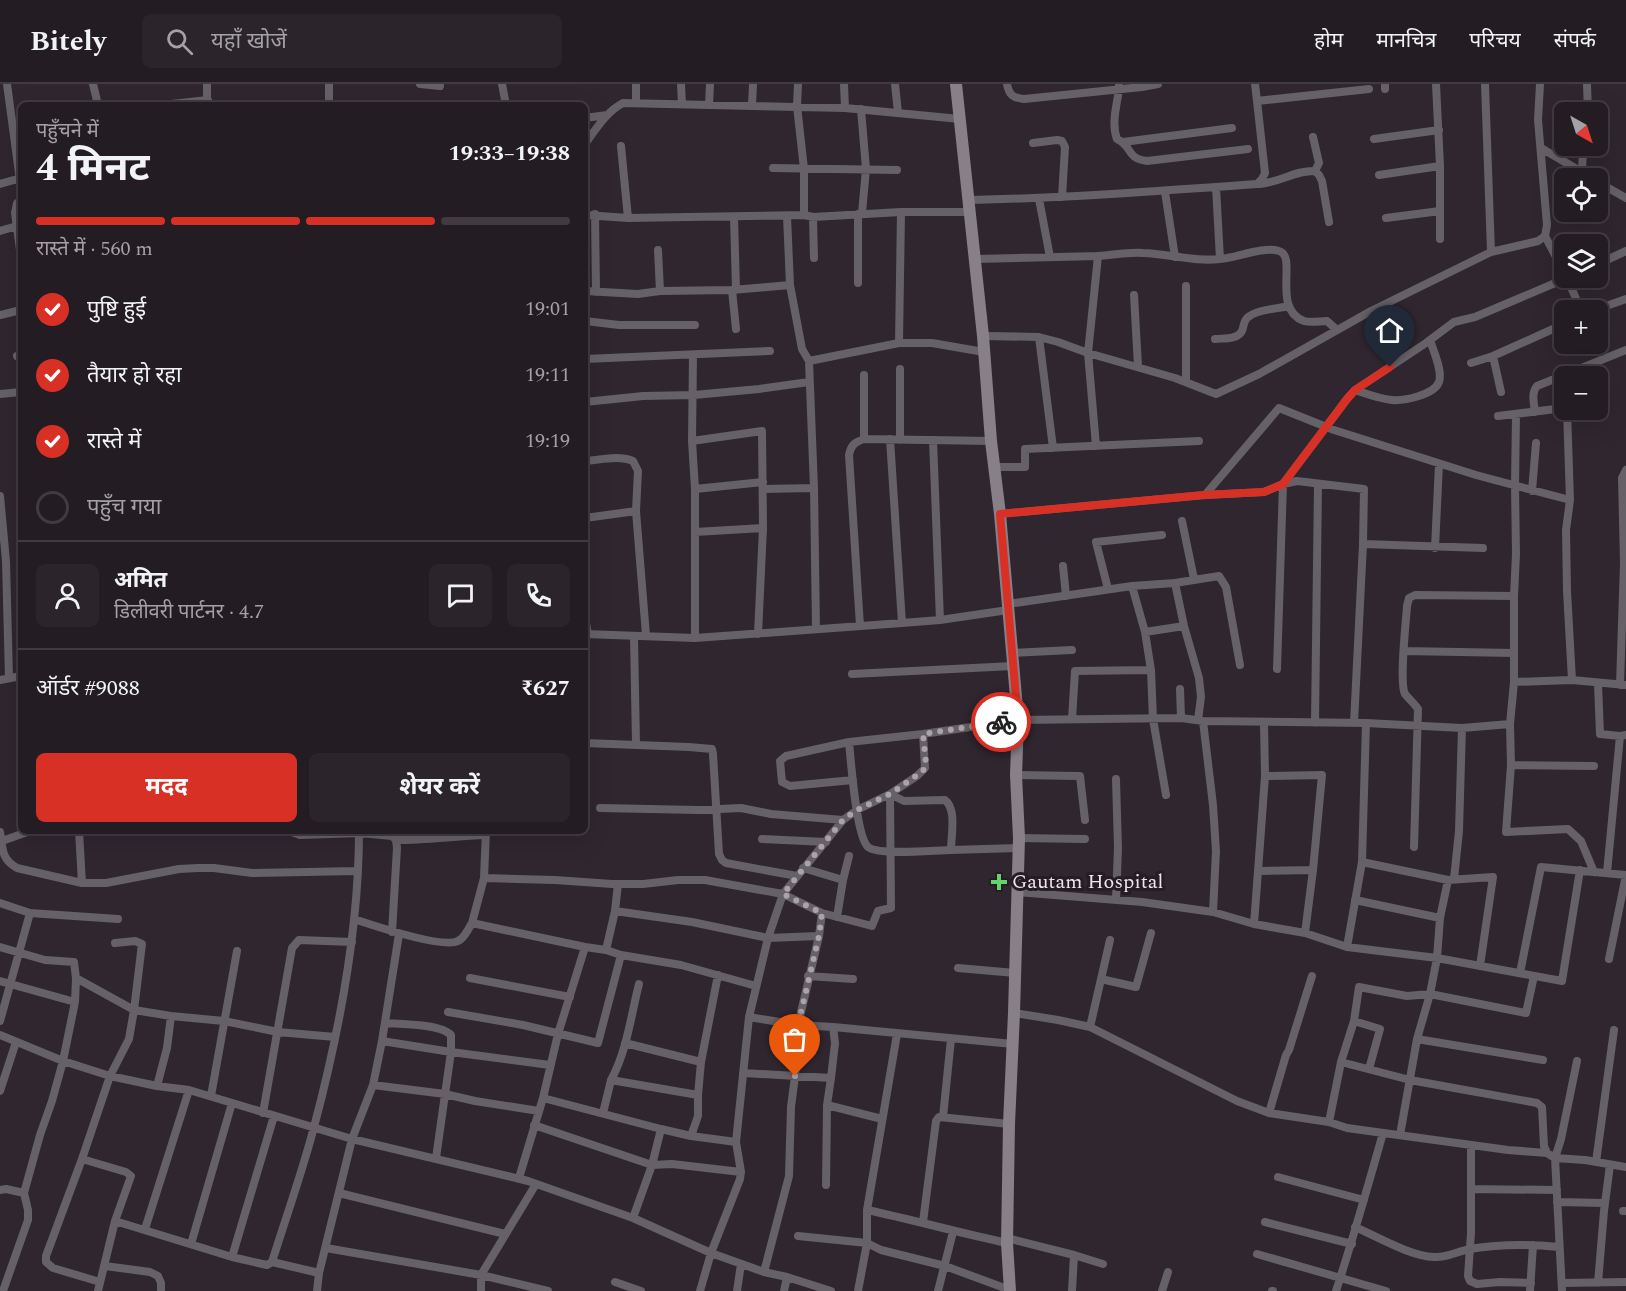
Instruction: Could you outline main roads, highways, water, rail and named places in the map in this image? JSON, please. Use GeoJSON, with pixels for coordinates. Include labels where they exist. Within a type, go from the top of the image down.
{"type":"FeatureCollection","features":[{"type":"Feature","properties":{"kind":"place","name":"Gautam Hospital"},"geometry":{"type":"Point","coordinates":[999,882]}}]}
